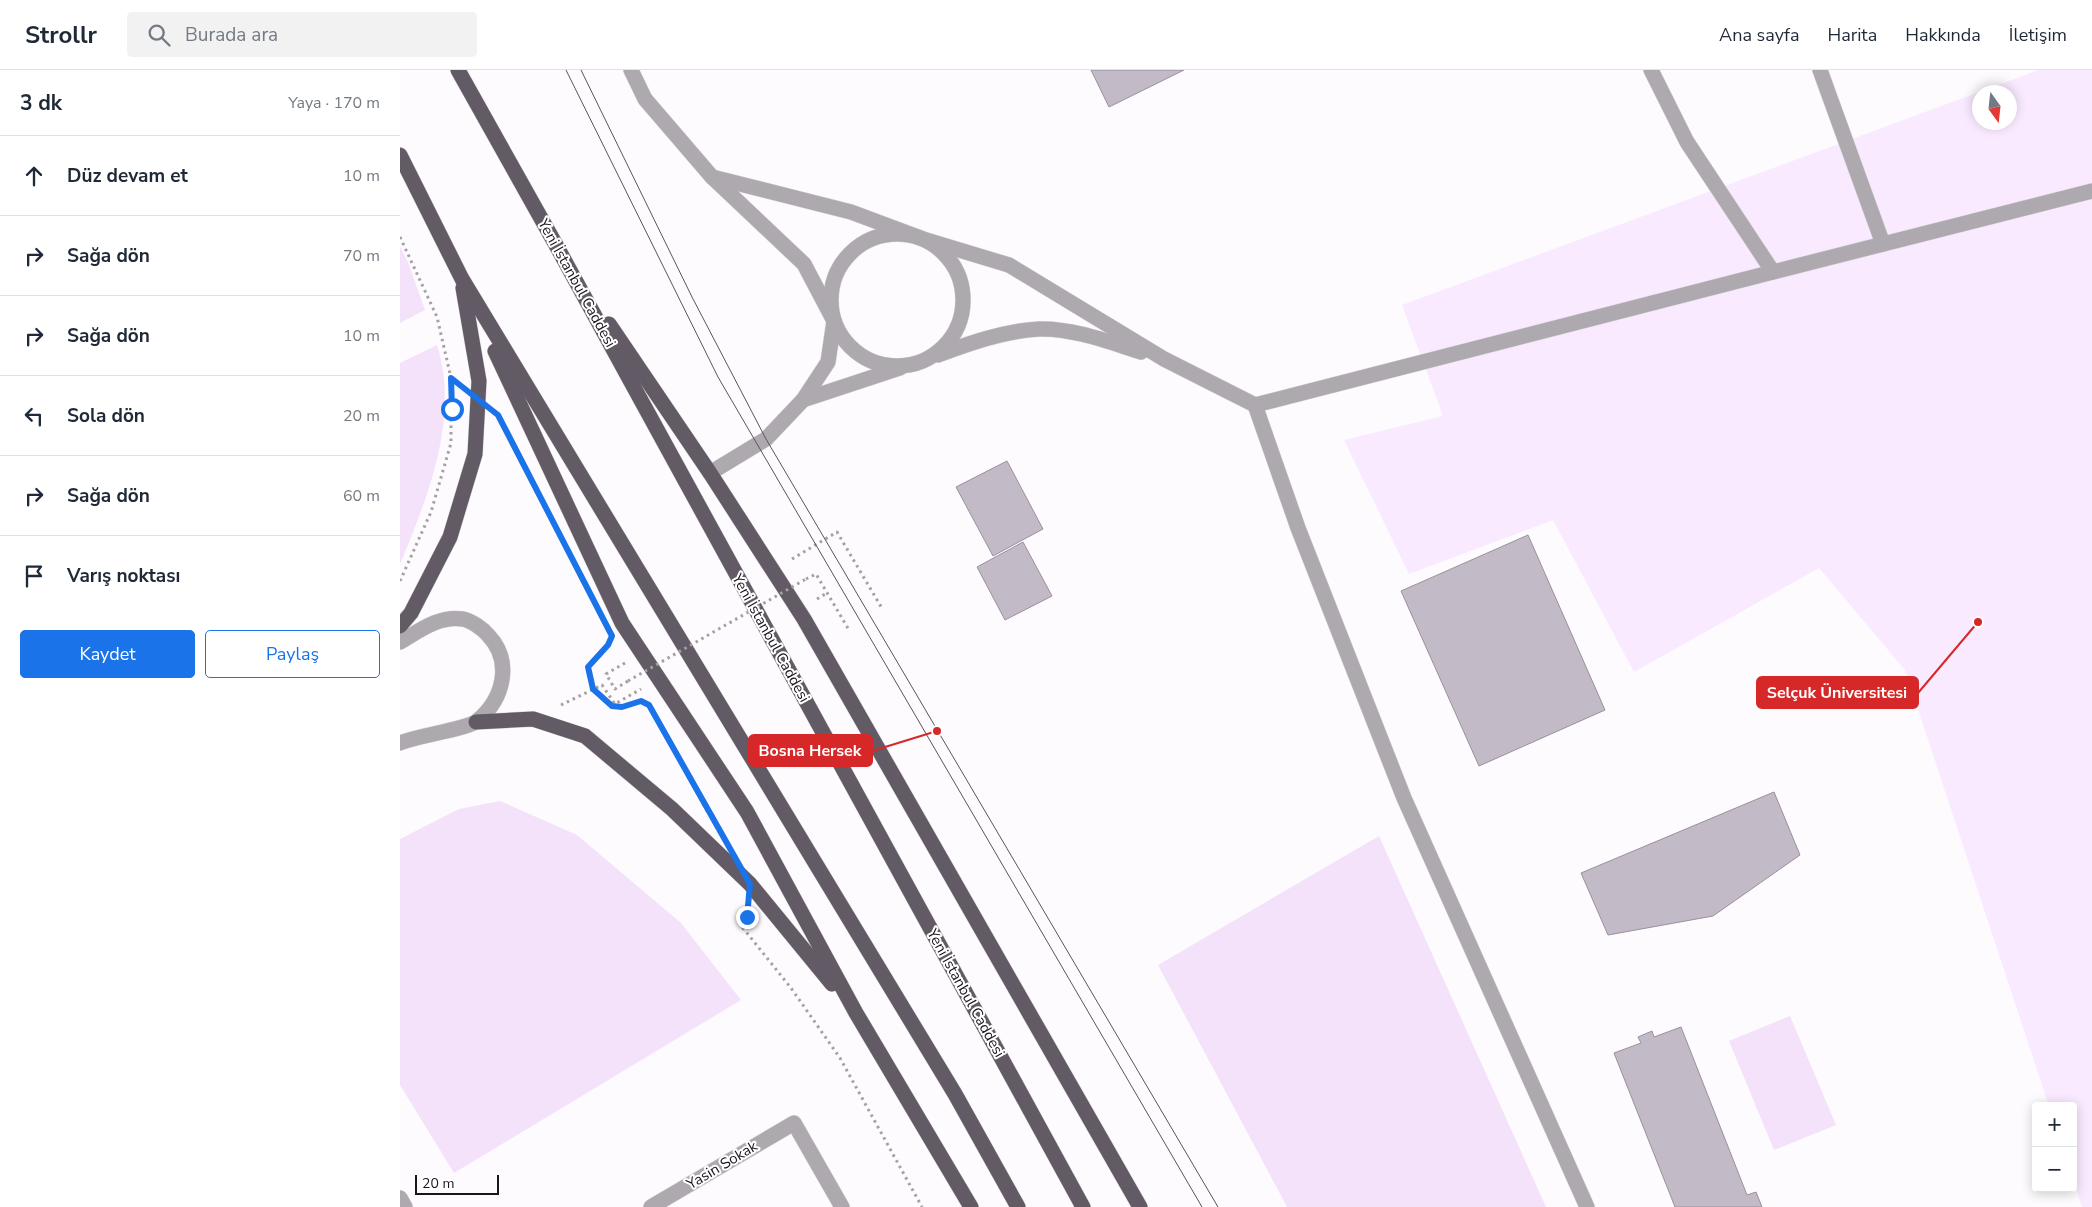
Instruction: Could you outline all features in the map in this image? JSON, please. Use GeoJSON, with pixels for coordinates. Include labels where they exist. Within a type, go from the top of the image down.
{"type":"FeatureCollection","features":[{"type":"Feature","properties":{"kind":"highway","name":"Yeni İstanbul Caddesi"},"geometry":{"type":"LineString","coordinates":[[458,70],[556,245],[1083,1207]]}},
{"type":"Feature","properties":{"kind":"highway"},"geometry":{"type":"LineString","coordinates":[[400,155],[462,279],[622,623],[747,812],[856,1013],[971,1207]]}},
{"type":"Feature","properties":{"kind":"highway"},"geometry":{"type":"LineString","coordinates":[[556,245],[710,473],[804,619],[1140,1207]]}},
{"type":"Feature","properties":{"kind":"highway"},"geometry":{"type":"LineString","coordinates":[[400,626],[411,613],[450,537],[475,454],[479,381],[462,279]]}},
{"type":"Feature","properties":{"kind":"highway"},"geometry":{"type":"LineString","coordinates":[[462,279],[955,1094],[1018,1207]]}},
{"type":"Feature","properties":{"kind":"highway"},"geometry":{"type":"LineString","coordinates":[[476,722],[533,719],[585,736],[672,809],[750,884],[856,1013]]}},
{"type":"Feature","properties":{"kind":"street"},"geometry":{"type":"LineString","coordinates":[[631,70],[645,98],[712,177],[804,264],[843,338],[856,352],[873,362],[892,366],[912,364],[981,339],[1040,329],[1086,335],[1164,359]]}},
{"type":"Feature","properties":{"kind":"street"},"geometry":{"type":"LineString","coordinates":[[1651,70],[1687,142],[1772,272]]}},
{"type":"Feature","properties":{"kind":"street"},"geometry":{"type":"LineString","coordinates":[[1820,70],[1883,244]]}},
{"type":"Feature","properties":{"kind":"street"},"geometry":{"type":"LineString","coordinates":[[712,177],[851,212],[926,240],[944,253],[957,271],[964,292],[963,311],[957,330],[945,345],[930,358],[803,400]]}},
{"type":"Feature","properties":{"kind":"street"},"geometry":{"type":"LineString","coordinates":[[710,473],[766,439],[803,400],[828,362],[834,321],[831,299],[835,277],[852,253],[862,244],[883,236],[905,234],[1009,265],[1164,359],[1255,405],[2092,191]]}},
{"type":"Feature","properties":{"kind":"street"},"geometry":{"type":"LineString","coordinates":[[1255,405],[1298,528],[1404,798],[1587,1207]]}},
{"type":"Feature","properties":{"kind":"street"},"geometry":{"type":"LineString","coordinates":[[400,642],[433,622],[463,619],[483,629],[498,645],[505,670],[496,697],[476,722],[400,743]]}},
{"type":"Feature","properties":{"kind":"street","name":"Yasin Sokak"},"geometry":{"type":"LineString","coordinates":[[651,1207],[794,1123],[842,1207]]}},
{"type":"Feature","properties":{"kind":"street"},"geometry":{"type":"LineString","coordinates":[[400,1198],[405,1207]]}},
{"type":"Feature","properties":{"kind":"path"},"geometry":{"type":"LineString","coordinates":[[400,237],[437,317],[451,378],[450,443],[430,512],[400,581]]}},
{"type":"Feature","properties":{"kind":"path"},"geometry":{"type":"LineString","coordinates":[[451,378],[478,400]]}},
{"type":"Feature","properties":{"kind":"path"},"geometry":{"type":"LineString","coordinates":[[787,562],[836,532],[883,610]]}},
{"type":"Feature","properties":{"kind":"path"},"geometry":{"type":"LineString","coordinates":[[629,670],[625,663],[606,674],[615,689],[816,574],[849,630]]}},
{"type":"Feature","properties":{"kind":"path"},"geometry":{"type":"LineString","coordinates":[[797,578],[802,586]]}},
{"type":"Feature","properties":{"kind":"path"},"geometry":{"type":"LineString","coordinates":[[812,603],[827,593]]}},
{"type":"Feature","properties":{"kind":"path"},"geometry":{"type":"LineString","coordinates":[[612,636],[608,645],[588,667],[593,689],[612,706],[622,707],[641,701],[649,705],[710,815]]}},
{"type":"Feature","properties":{"kind":"path"},"geometry":{"type":"LineString","coordinates":[[533,719],[602,685],[616,704],[641,689],[633,676]]}},
{"type":"Feature","properties":{"kind":"path"},"geometry":{"type":"LineString","coordinates":[[750,884],[747,917],[743,928],[792,988],[840,1058],[922,1207]]}},
{"type":"Feature","properties":{"kind":"shaded area"},"geometry":{"type":"Polygon","coordinates":[[[2039,70],[2092,70],[2092,1207],[2082,1207],[2077,1192],[2077,1102],[2048,1102],[1905,670],[1819,568],[1634,672],[1553,520],[1409,574],[1344,440],[1443,416],[1402,305],[1972,95],[1972,130],[2017,130],[2017,85],[1998,85],[2039,70]]]}},
{"type":"Feature","properties":{"kind":"shaded area"},"geometry":{"type":"Polygon","coordinates":[[[400,247],[408,262],[425,310],[400,323],[400,247]]]}},
{"type":"Feature","properties":{"kind":"shaded area"},"geometry":{"type":"Polygon","coordinates":[[[437,345],[443,373],[445,401],[443,429],[430,485],[400,564],[400,363],[437,345]]]}},
{"type":"Feature","properties":{"kind":"shaded area"},"geometry":{"type":"Polygon","coordinates":[[[500,801],[577,835],[681,923],[741,1000],[454,1173],[400,1085],[400,839],[459,809],[500,801]]]}},
{"type":"Feature","properties":{"kind":"shaded area"},"geometry":{"type":"Polygon","coordinates":[[[1379,836],[1546,1207],[1287,1207],[1158,965],[1379,836]]]}},
{"type":"Feature","properties":{"kind":"shaded area"},"geometry":{"type":"Polygon","coordinates":[[[1790,1016],[1836,1125],[1774,1150],[1729,1041],[1790,1016]]]}},
{"type":"Feature","properties":{"kind":"building"},"geometry":{"type":"Polygon","coordinates":[[[1091,70],[1184,70],[1109,107],[1091,70]]]}},
{"type":"Feature","properties":{"kind":"building"},"geometry":{"type":"Polygon","coordinates":[[[1007,461],[1043,529],[993,556],[956,487],[1007,461]]]}},
{"type":"Feature","properties":{"kind":"building"},"geometry":{"type":"Polygon","coordinates":[[[1528,535],[1605,710],[1479,766],[1401,591],[1528,535]]]}},
{"type":"Feature","properties":{"kind":"building"},"geometry":{"type":"Polygon","coordinates":[[[1023,542],[1052,596],[1005,620],[977,567],[1023,542]]]}},
{"type":"Feature","properties":{"kind":"building"},"geometry":{"type":"Polygon","coordinates":[[[1774,792],[1800,855],[1713,916],[1608,935],[1581,873],[1774,792]]]}},
{"type":"Feature","properties":{"kind":"building"},"geometry":{"type":"Polygon","coordinates":[[[1681,1027],[1747,1195],[1756,1192],[1762,1207],[1675,1207],[1614,1053],[1641,1043],[1638,1037],[1652,1031],[1654,1037],[1681,1027]]]}},
{"type":"Feature","properties":{"kind":"tram line"},"geometry":{"type":"LineString","coordinates":[[566,70],[718,377],[1202,1207]]}},
{"type":"Feature","properties":{"kind":"tram line"},"geometry":{"type":"LineString","coordinates":[[581,70],[692,297],[766,439],[1218,1207]]}},
{"type":"Feature","properties":{"kind":"place","name":"Selçuk Üniversitesi"},"geometry":{"type":"Point","coordinates":[1978,622]}},
{"type":"Feature","properties":{"kind":"place","name":"Bosna Hersek"},"geometry":{"type":"Point","coordinates":[937,731]}},
{"type":"Feature","properties":{"kind":"route"},"geometry":{"type":"LineString","coordinates":[[452,409],[451,378],[489,410],[498,415],[610,628],[612,636],[608,645],[594,658],[588,667],[593,689],[602,700],[612,706],[622,707],[641,701],[649,705],[724,841],[750,884],[747,917]]}}]}
